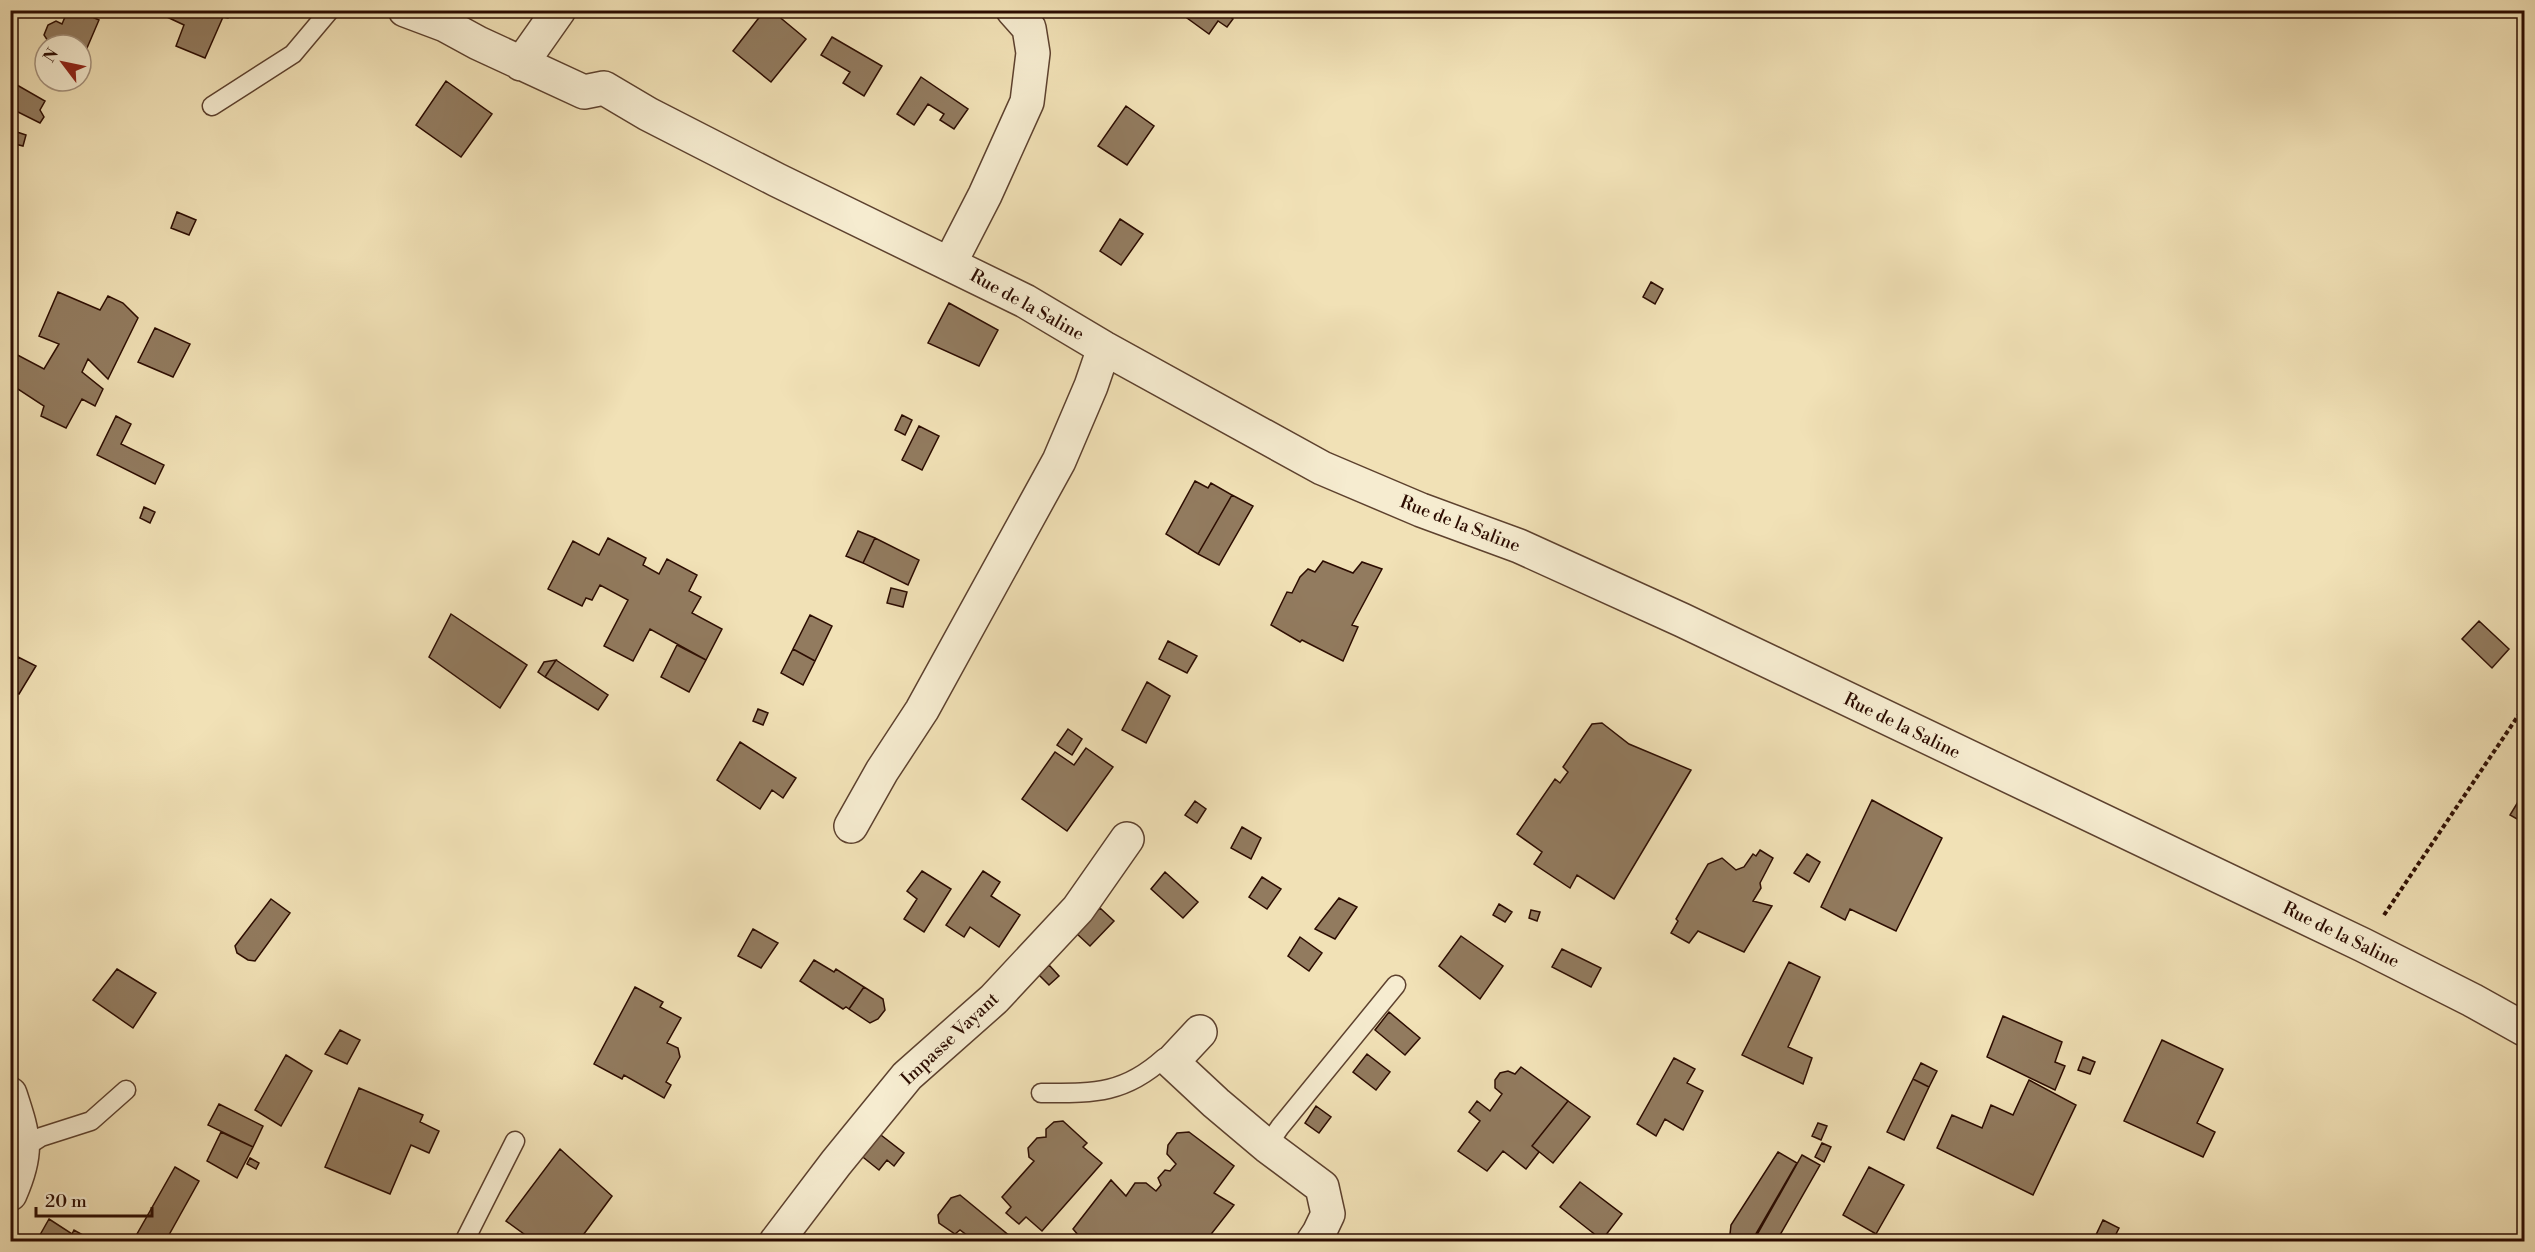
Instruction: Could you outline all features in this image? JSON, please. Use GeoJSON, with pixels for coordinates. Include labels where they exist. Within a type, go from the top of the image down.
{"type":"FeatureCollection","features":[{"type":"Feature","properties":{"kind":"street","name":"Rue de la Saline"},"geometry":{"type":"LineString","coordinates":[[405,10],[445,25],[521,64],[584,92],[604,88],[648,114],[777,180],[1025,301],[1104,348],[1322,468],[1421,510],[1519,546],[1682,620],[2363,945],[2524,1029]]}},
{"type":"Feature","properties":{"kind":"street"},"geometry":{"type":"LineString","coordinates":[[521,64],[559,10]]}},
{"type":"Feature","properties":{"kind":"street"},"geometry":{"type":"LineString","coordinates":[[950,263],[985,195],[1027,102],[1032,53],[1029,28],[1013,10]]}},
{"type":"Feature","properties":{"kind":"street"},"geometry":{"type":"LineString","coordinates":[[851,826],[882,771],[922,710],[1059,461],[1091,386],[1104,348]]}},
{"type":"Feature","properties":{"kind":"street","name":"Impasse Vayant"},"geometry":{"type":"LineString","coordinates":[[776,1242],[836,1163],[907,1076],[994,999],[1038,952],[1084,901],[1127,839]]}},
{"type":"Feature","properties":{"kind":"street"},"geometry":{"type":"LineString","coordinates":[[1200,1032],[1172,1062],[1267,1146],[1322,1186],[1328,1214],[1321,1239]]}},
{"type":"Feature","properties":{"kind":"street"},"geometry":{"type":"LineString","coordinates":[[10,1094],[24,1148],[20,1173],[10,1194]]}},
{"type":"Feature","properties":{"kind":"lane"},"geometry":{"type":"LineString","coordinates":[[212,106],[293,54],[330,10]]}},
{"type":"Feature","properties":{"kind":"lane"},"geometry":{"type":"LineString","coordinates":[[1267,1146],[1396,985]]}},
{"type":"Feature","properties":{"kind":"lane"},"geometry":{"type":"LineString","coordinates":[[1041,1093],[1111,1090],[1145,1075],[1164,1058],[1172,1062]]}},
{"type":"Feature","properties":{"kind":"lane"},"geometry":{"type":"LineString","coordinates":[[24,1148],[41,1137],[91,1121],[126,1090]]}},
{"type":"Feature","properties":{"kind":"lane"},"geometry":{"type":"LineString","coordinates":[[464,1242],[515,1142]]}},
{"type":"Feature","properties":{"kind":"path"},"geometry":{"type":"LineString","coordinates":[[2363,945],[2524,707]]}},
{"type":"Feature","properties":{"kind":"building"},"geometry":{"type":"Polygon","coordinates":[[[68,10],[77,10],[99,20],[93,34],[45,33],[48,25],[56,21],[62,24],[68,10]]]}},
{"type":"Feature","properties":{"kind":"building"},"geometry":{"type":"Polygon","coordinates":[[[152,10],[232,10],[228,18],[223,17],[205,58],[176,46],[184,25],[152,10]]]}},
{"type":"Feature","properties":{"kind":"building"},"geometry":{"type":"Polygon","coordinates":[[[696,10],[711,10],[706,17],[696,10]]]}},
{"type":"Feature","properties":{"kind":"building"},"geometry":{"type":"Polygon","coordinates":[[[765,10],[771,10],[806,39],[771,82],[733,51],[765,10]]]}},
{"type":"Feature","properties":{"kind":"building"},"geometry":{"type":"Polygon","coordinates":[[[912,10],[924,10],[919,16],[912,10]]]}},
{"type":"Feature","properties":{"kind":"building"},"geometry":{"type":"Polygon","coordinates":[[[1176,10],[1221,10],[1233,19],[1227,27],[1218,21],[1209,34],[1176,10]]]}},
{"type":"Feature","properties":{"kind":"building"},"geometry":{"type":"Polygon","coordinates":[[[832,37],[882,66],[864,96],[843,83],[850,72],[821,55],[832,37]]]}},
{"type":"Feature","properties":{"kind":"building"},"geometry":{"type":"Polygon","coordinates":[[[921,77],[968,109],[954,129],[940,120],[944,114],[928,104],[914,125],[897,114],[921,77]]]}},
{"type":"Feature","properties":{"kind":"building"},"geometry":{"type":"Polygon","coordinates":[[[10,81],[45,101],[40,110],[44,117],[40,123],[10,108],[10,81]]]}},
{"type":"Feature","properties":{"kind":"building"},"geometry":{"type":"Polygon","coordinates":[[[446,81],[492,114],[461,157],[416,125],[446,81]]]}},
{"type":"Feature","properties":{"kind":"building"},"geometry":{"type":"Polygon","coordinates":[[[1126,106],[1154,126],[1127,165],[1098,146],[1126,106]]]}},
{"type":"Feature","properties":{"kind":"building"},"geometry":{"type":"Polygon","coordinates":[[[14,131],[26,135],[23,146],[11,143],[14,131]]]}},
{"type":"Feature","properties":{"kind":"building"},"geometry":{"type":"Polygon","coordinates":[[[177,212],[196,220],[189,235],[171,228],[177,212]]]}},
{"type":"Feature","properties":{"kind":"building"},"geometry":{"type":"Polygon","coordinates":[[[1120,219],[1143,234],[1121,265],[1100,251],[1120,219]]]}},
{"type":"Feature","properties":{"kind":"building"},"geometry":{"type":"Polygon","coordinates":[[[1651,282],[1663,289],[1655,304],[1643,297],[1651,282]]]}},
{"type":"Feature","properties":{"kind":"building"},"geometry":{"type":"Polygon","coordinates":[[[58,292],[100,310],[108,296],[123,303],[138,318],[108,379],[88,359],[82,372],[103,389],[95,406],[82,399],[66,428],[41,416],[44,406],[15,387],[10,397],[10,351],[44,369],[59,344],[39,336],[58,292]]]}},
{"type":"Feature","properties":{"kind":"building"},"geometry":{"type":"Polygon","coordinates":[[[949,303],[998,330],[979,366],[928,343],[949,303]]]}},
{"type":"Feature","properties":{"kind":"building"},"geometry":{"type":"Polygon","coordinates":[[[155,328],[190,344],[173,377],[138,362],[155,328]]]}},
{"type":"Feature","properties":{"kind":"building"},"geometry":{"type":"Polygon","coordinates":[[[902,415],[912,420],[905,435],[895,430],[902,415]]]}},
{"type":"Feature","properties":{"kind":"building"},"geometry":{"type":"Polygon","coordinates":[[[116,416],[131,424],[121,444],[164,465],[155,484],[97,455],[116,416]]]}},
{"type":"Feature","properties":{"kind":"building"},"geometry":{"type":"Polygon","coordinates":[[[919,426],[939,436],[922,470],[902,460],[919,426]]]}},
{"type":"Feature","properties":{"kind":"building"},"geometry":{"type":"Polygon","coordinates":[[[1195,481],[1208,488],[1211,483],[1232,495],[1198,554],[1166,534],[1195,481]]]}},
{"type":"Feature","properties":{"kind":"building"},"geometry":{"type":"Polygon","coordinates":[[[1232,495],[1253,506],[1219,565],[1198,554],[1232,495]]]}},
{"type":"Feature","properties":{"kind":"building"},"geometry":{"type":"Polygon","coordinates":[[[144,507],[155,512],[150,523],[140,518],[144,507]]]}},
{"type":"Feature","properties":{"kind":"building"},"geometry":{"type":"Polygon","coordinates":[[[858,531],[875,538],[863,563],[846,556],[858,531]]]}},
{"type":"Feature","properties":{"kind":"building"},"geometry":{"type":"Polygon","coordinates":[[[608,538],[646,558],[643,565],[659,574],[667,559],[697,575],[689,591],[701,597],[692,613],[722,629],[706,660],[650,629],[633,661],[604,646],[628,600],[600,585],[592,600],[586,598],[582,606],[548,589],[573,541],[599,555],[608,538]]]}},
{"type":"Feature","properties":{"kind":"building"},"geometry":{"type":"Polygon","coordinates":[[[875,538],[919,560],[908,585],[863,563],[875,538]]]}},
{"type":"Feature","properties":{"kind":"building"},"geometry":{"type":"Polygon","coordinates":[[[1323,561],[1353,573],[1362,562],[1382,569],[1352,625],[1358,627],[1343,661],[1302,640],[1300,642],[1271,625],[1287,592],[1292,593],[1300,577],[1308,569],[1315,572],[1323,561]]]}},
{"type":"Feature","properties":{"kind":"building"},"geometry":{"type":"Polygon","coordinates":[[[891,588],[907,592],[903,607],[887,603],[891,588]]]}},
{"type":"Feature","properties":{"kind":"building"},"geometry":{"type":"Polygon","coordinates":[[[451,614],[527,665],[500,708],[429,657],[451,614]]]}},
{"type":"Feature","properties":{"kind":"building"},"geometry":{"type":"Polygon","coordinates":[[[810,615],[832,626],[815,661],[793,649],[810,615]]]}},
{"type":"Feature","properties":{"kind":"building"},"geometry":{"type":"Polygon","coordinates":[[[2479,621],[2509,649],[2492,668],[2462,639],[2479,621]]]}},
{"type":"Feature","properties":{"kind":"building"},"geometry":{"type":"Polygon","coordinates":[[[1168,641],[1197,656],[1187,673],[1159,659],[1168,641]]]}},
{"type":"Feature","properties":{"kind":"building"},"geometry":{"type":"Polygon","coordinates":[[[677,645],[706,660],[689,692],[661,677],[677,645]]]}},
{"type":"Feature","properties":{"kind":"building"},"geometry":{"type":"Polygon","coordinates":[[[793,649],[815,661],[803,685],[781,673],[793,649]]]}},
{"type":"Feature","properties":{"kind":"building"},"geometry":{"type":"Polygon","coordinates":[[[18,657],[36,666],[19,694],[10,690],[10,668],[18,657]]]}},
{"type":"Feature","properties":{"kind":"building"},"geometry":{"type":"Polygon","coordinates":[[[556,660],[608,695],[598,710],[545,677],[556,660]]]}},
{"type":"Feature","properties":{"kind":"building"},"geometry":{"type":"Polygon","coordinates":[[[556,660],[545,677],[538,672],[544,662],[556,660]]]}},
{"type":"Feature","properties":{"kind":"building"},"geometry":{"type":"Polygon","coordinates":[[[1147,682],[1170,696],[1146,743],[1122,730],[1147,682]]]}},
{"type":"Feature","properties":{"kind":"building"},"geometry":{"type":"Polygon","coordinates":[[[758,709],[768,713],[763,725],[753,721],[758,709]]]}},
{"type":"Feature","properties":{"kind":"building"},"geometry":{"type":"Polygon","coordinates":[[[1602,723],[1629,744],[1691,770],[1614,899],[1577,875],[1570,888],[1534,864],[1542,852],[1517,834],[1555,779],[1560,783],[1568,772],[1563,767],[1592,724],[1602,723]]]}},
{"type":"Feature","properties":{"kind":"building"},"geometry":{"type":"Polygon","coordinates":[[[1068,729],[1082,739],[1072,755],[1057,745],[1068,729]]]}},
{"type":"Feature","properties":{"kind":"building"},"geometry":{"type":"Polygon","coordinates":[[[740,742],[796,778],[783,798],[772,790],[760,809],[717,780],[740,742]]]}},
{"type":"Feature","properties":{"kind":"building"},"geometry":{"type":"Polygon","coordinates":[[[1086,748],[1113,767],[1067,831],[1022,799],[1055,752],[1074,765],[1086,748]]]}},
{"type":"Feature","properties":{"kind":"building"},"geometry":{"type":"Polygon","coordinates":[[[2524,792],[2524,823],[2510,815],[2524,792]]]}},
{"type":"Feature","properties":{"kind":"building"},"geometry":{"type":"Polygon","coordinates":[[[1872,800],[1942,838],[1896,931],[1850,909],[1845,920],[1821,907],[1872,800]]]}},
{"type":"Feature","properties":{"kind":"building"},"geometry":{"type":"Polygon","coordinates":[[[1195,801],[1206,809],[1197,823],[1185,815],[1195,801]]]}},
{"type":"Feature","properties":{"kind":"building"},"geometry":{"type":"Polygon","coordinates":[[[1242,827],[1261,838],[1251,859],[1231,848],[1242,827]]]}},
{"type":"Feature","properties":{"kind":"building"},"geometry":{"type":"Polygon","coordinates":[[[1760,850],[1773,858],[1753,901],[1772,906],[1744,952],[1698,931],[1689,943],[1671,933],[1678,921],[1676,919],[1708,864],[1722,858],[1736,870],[1744,867],[1753,854],[1756,856],[1760,850]]]}},
{"type":"Feature","properties":{"kind":"building"},"geometry":{"type":"Polygon","coordinates":[[[1807,854],[1820,862],[1809,882],[1794,873],[1807,854]]]}},
{"type":"Feature","properties":{"kind":"building"},"geometry":{"type":"Polygon","coordinates":[[[922,871],[951,889],[924,932],[904,919],[917,899],[907,891],[922,871]]]}},
{"type":"Feature","properties":{"kind":"building"},"geometry":{"type":"Polygon","coordinates":[[[983,871],[1000,882],[991,896],[1020,915],[999,947],[970,927],[964,937],[946,925],[983,871]]]}},
{"type":"Feature","properties":{"kind":"building"},"geometry":{"type":"Polygon","coordinates":[[[1165,872],[1198,902],[1183,918],[1151,889],[1165,872]]]}},
{"type":"Feature","properties":{"kind":"building"},"geometry":{"type":"Polygon","coordinates":[[[1262,877],[1281,889],[1267,909],[1249,897],[1262,877]]]}},
{"type":"Feature","properties":{"kind":"building"},"geometry":{"type":"Polygon","coordinates":[[[1339,898],[1357,907],[1335,939],[1315,929],[1339,898]]]}},
{"type":"Feature","properties":{"kind":"building"},"geometry":{"type":"Polygon","coordinates":[[[271,899],[290,913],[255,961],[248,960],[237,953],[235,946],[271,899]]]}},
{"type":"Feature","properties":{"kind":"building"},"geometry":{"type":"Polygon","coordinates":[[[1499,904],[1512,912],[1505,922],[1493,915],[1499,904]]]}},
{"type":"Feature","properties":{"kind":"building"},"geometry":{"type":"Polygon","coordinates":[[[1100,908],[1114,921],[1090,946],[1076,933],[1100,908]]]}},
{"type":"Feature","properties":{"kind":"building"},"geometry":{"type":"Polygon","coordinates":[[[1531,910],[1540,912],[1537,921],[1529,918],[1531,910]]]}},
{"type":"Feature","properties":{"kind":"building"},"geometry":{"type":"Polygon","coordinates":[[[753,929],[778,943],[761,968],[738,956],[753,929]]]}},
{"type":"Feature","properties":{"kind":"building"},"geometry":{"type":"Polygon","coordinates":[[[1461,936],[1503,966],[1480,999],[1439,966],[1461,936]]]}},
{"type":"Feature","properties":{"kind":"building"},"geometry":{"type":"Polygon","coordinates":[[[1300,937],[1322,953],[1309,971],[1288,956],[1300,937]]]}},
{"type":"Feature","properties":{"kind":"building"},"geometry":{"type":"Polygon","coordinates":[[[1562,949],[1601,968],[1591,987],[1552,967],[1562,949]]]}},
{"type":"Feature","properties":{"kind":"building"},"geometry":{"type":"Polygon","coordinates":[[[814,960],[834,972],[836,969],[864,987],[849,1009],[846,1007],[843,1009],[800,981],[814,960]]]}},
{"type":"Feature","properties":{"kind":"building"},"geometry":{"type":"Polygon","coordinates":[[[1789,962],[1820,977],[1788,1047],[1812,1058],[1803,1084],[1742,1055],[1789,962]]]}},
{"type":"Feature","properties":{"kind":"building"},"geometry":{"type":"Polygon","coordinates":[[[1049,965],[1059,976],[1049,985],[1039,975],[1049,965]]]}},
{"type":"Feature","properties":{"kind":"building"},"geometry":{"type":"Polygon","coordinates":[[[117,969],[156,993],[133,1028],[93,1000],[117,969]]]}},
{"type":"Feature","properties":{"kind":"building"},"geometry":{"type":"Polygon","coordinates":[[[635,987],[663,1002],[660,1007],[681,1018],[667,1043],[678,1048],[680,1057],[666,1082],[671,1085],[664,1098],[624,1075],[622,1079],[594,1064],[635,987]]]}},
{"type":"Feature","properties":{"kind":"building"},"geometry":{"type":"Polygon","coordinates":[[[864,987],[883,999],[885,1010],[878,1019],[870,1023],[849,1009],[864,987]]]}},
{"type":"Feature","properties":{"kind":"building"},"geometry":{"type":"Polygon","coordinates":[[[1389,1012],[1420,1038],[1405,1055],[1375,1030],[1389,1012]]]}},
{"type":"Feature","properties":{"kind":"building"},"geometry":{"type":"Polygon","coordinates":[[[2003,1016],[2062,1042],[2055,1062],[2065,1066],[2055,1090],[1987,1057],[2003,1016]]]}},
{"type":"Feature","properties":{"kind":"building"},"geometry":{"type":"Polygon","coordinates":[[[340,1030],[360,1040],[347,1064],[325,1054],[340,1030]]]}},
{"type":"Feature","properties":{"kind":"building"},"geometry":{"type":"Polygon","coordinates":[[[2162,1040],[2223,1069],[2197,1123],[2215,1132],[2203,1157],[2124,1121],[2162,1040]]]}},
{"type":"Feature","properties":{"kind":"building"},"geometry":{"type":"Polygon","coordinates":[[[1367,1054],[1390,1072],[1376,1090],[1353,1072],[1367,1054]]]}},
{"type":"Feature","properties":{"kind":"building"},"geometry":{"type":"Polygon","coordinates":[[[286,1055],[312,1071],[281,1126],[255,1110],[286,1055]]]}},
{"type":"Feature","properties":{"kind":"building"},"geometry":{"type":"Polygon","coordinates":[[[2083,1057],[2095,1062],[2090,1074],[2078,1070],[2083,1057]]]}},
{"type":"Feature","properties":{"kind":"building"},"geometry":{"type":"Polygon","coordinates":[[[1674,1058],[1695,1069],[1687,1083],[1703,1091],[1683,1130],[1665,1119],[1656,1136],[1637,1124],[1674,1058]]]}},
{"type":"Feature","properties":{"kind":"building"},"geometry":{"type":"Polygon","coordinates":[[[1921,1063],[1937,1071],[1929,1087],[1913,1079],[1921,1063]]]}},
{"type":"Feature","properties":{"kind":"building"},"geometry":{"type":"Polygon","coordinates":[[[1521,1067],[1568,1101],[1532,1146],[1539,1152],[1526,1169],[1503,1151],[1487,1171],[1458,1151],[1480,1121],[1469,1112],[1477,1101],[1490,1111],[1502,1094],[1495,1088],[1495,1080],[1500,1073],[1508,1071],[1515,1074],[1521,1067]]]}},
{"type":"Feature","properties":{"kind":"building"},"geometry":{"type":"Polygon","coordinates":[[[1913,1079],[1929,1087],[1904,1140],[1887,1132],[1913,1079]]]}},
{"type":"Feature","properties":{"kind":"building"},"geometry":{"type":"Polygon","coordinates":[[[2029,1080],[2076,1105],[2033,1195],[1937,1148],[1952,1115],[1982,1128],[1991,1105],[2013,1115],[2029,1080]]]}},
{"type":"Feature","properties":{"kind":"building"},"geometry":{"type":"Polygon","coordinates":[[[359,1088],[423,1115],[420,1122],[439,1131],[429,1153],[411,1145],[390,1194],[325,1167],[359,1088]]]}},
{"type":"Feature","properties":{"kind":"building"},"geometry":{"type":"Polygon","coordinates":[[[1568,1101],[1590,1117],[1553,1163],[1532,1146],[1568,1101]]]}},
{"type":"Feature","properties":{"kind":"building"},"geometry":{"type":"Polygon","coordinates":[[[219,1104],[263,1126],[253,1147],[208,1125],[219,1104]]]}},
{"type":"Feature","properties":{"kind":"building"},"geometry":{"type":"Polygon","coordinates":[[[1316,1106],[1331,1117],[1319,1133],[1305,1123],[1316,1106]]]}},
{"type":"Feature","properties":{"kind":"building"},"geometry":{"type":"Polygon","coordinates":[[[1063,1121],[1087,1143],[1083,1147],[1102,1163],[1042,1231],[1026,1217],[1019,1224],[1006,1213],[1011,1207],[1002,1197],[1034,1161],[1029,1157],[1028,1148],[1037,1138],[1046,1137],[1046,1129],[1054,1122],[1063,1121]]]}},
{"type":"Feature","properties":{"kind":"building"},"geometry":{"type":"Polygon","coordinates":[[[1818,1123],[1827,1126],[1821,1140],[1812,1136],[1818,1123]]]}},
{"type":"Feature","properties":{"kind":"building"},"geometry":{"type":"Polygon","coordinates":[[[221,1132],[253,1147],[237,1178],[207,1161],[221,1132]]]}},
{"type":"Feature","properties":{"kind":"building"},"geometry":{"type":"Polygon","coordinates":[[[877,1132],[904,1153],[894,1166],[887,1160],[879,1170],[859,1154],[877,1132]]]}},
{"type":"Feature","properties":{"kind":"building"},"geometry":{"type":"Polygon","coordinates":[[[1189,1132],[1234,1166],[1214,1193],[1234,1205],[1205,1242],[1096,1242],[1093,1238],[1091,1242],[1084,1242],[1073,1229],[1111,1180],[1126,1196],[1135,1183],[1146,1183],[1156,1191],[1161,1185],[1158,1178],[1165,1170],[1170,1171],[1176,1164],[1167,1154],[1168,1145],[1177,1133],[1189,1132]]]}},
{"type":"Feature","properties":{"kind":"building"},"geometry":{"type":"Polygon","coordinates":[[[1822,1143],[1831,1147],[1824,1162],[1815,1157],[1822,1143]]]}},
{"type":"Feature","properties":{"kind":"building"},"geometry":{"type":"Polygon","coordinates":[[[560,1149],[612,1196],[578,1242],[535,1242],[506,1221],[560,1149]]]}},
{"type":"Feature","properties":{"kind":"building"},"geometry":{"type":"Polygon","coordinates":[[[1778,1152],[1797,1163],[1753,1239],[1741,1240],[1730,1234],[1731,1225],[1778,1152]]]}},
{"type":"Feature","properties":{"kind":"building"},"geometry":{"type":"Polygon","coordinates":[[[1802,1155],[1820,1165],[1776,1242],[1753,1242],[1802,1155]]]}},
{"type":"Feature","properties":{"kind":"building"},"geometry":{"type":"Polygon","coordinates":[[[250,1158],[259,1163],[256,1169],[247,1164],[250,1158]]]}},
{"type":"Feature","properties":{"kind":"building"},"geometry":{"type":"Polygon","coordinates":[[[175,1167],[199,1181],[165,1242],[151,1242],[137,1234],[175,1167]]]}},
{"type":"Feature","properties":{"kind":"building"},"geometry":{"type":"Polygon","coordinates":[[[1869,1167],[1904,1185],[1876,1234],[1843,1215],[1869,1167]]]}},
{"type":"Feature","properties":{"kind":"building"},"geometry":{"type":"Polygon","coordinates":[[[1580,1182],[1622,1214],[1602,1240],[1560,1207],[1580,1182]]]}},
{"type":"Feature","properties":{"kind":"building"},"geometry":{"type":"Polygon","coordinates":[[[960,1195],[1017,1242],[976,1242],[960,1230],[955,1234],[939,1223],[938,1215],[951,1198],[960,1195]]]}},
{"type":"Feature","properties":{"kind":"building"},"geometry":{"type":"Polygon","coordinates":[[[49,1219],[72,1234],[74,1230],[83,1235],[81,1239],[85,1242],[36,1242],[49,1219]]]}},
{"type":"Feature","properties":{"kind":"building"},"geometry":{"type":"Polygon","coordinates":[[[2103,1220],[2119,1228],[2112,1242],[2095,1237],[2103,1220]]]}}]}
